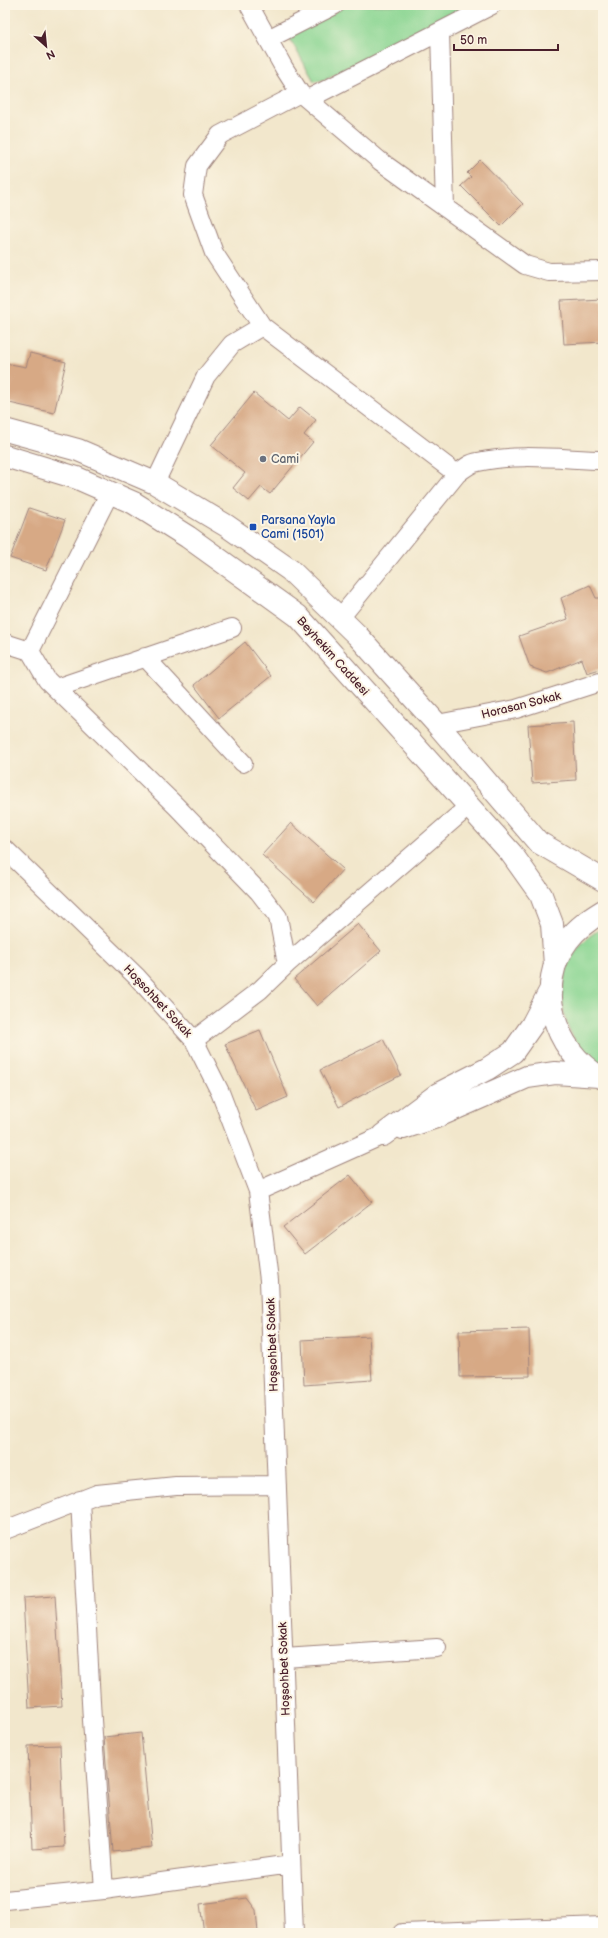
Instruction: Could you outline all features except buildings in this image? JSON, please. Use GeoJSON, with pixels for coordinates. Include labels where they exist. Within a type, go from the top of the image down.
{"type":"FeatureCollection","features":[{"type":"Feature","properties":{"kind":"main road"},"geometry":{"type":"LineString","coordinates":[[5,430],[78,450],[155,483],[227,526],[290,570],[340,618],[437,724],[538,842],[603,880]]}},
{"type":"Feature","properties":{"kind":"main road","name":"Beyhekim Caddesi"},"geometry":{"type":"LineString","coordinates":[[5,456],[77,478],[134,503],[188,537],[298,616],[511,853],[541,895],[552,924],[555,965]]}},
{"type":"Feature","properties":{"kind":"main road"},"geometry":{"type":"LineString","coordinates":[[601,1077],[576,1060],[561,1037],[552,1014],[551,989],[555,965],[568,940],[587,920],[603,911]]}},
{"type":"Feature","properties":{"kind":"main road"},"geometry":{"type":"LineString","coordinates":[[383,1135],[438,1094],[487,1069],[514,1052],[532,1025],[551,989]]}},
{"type":"Feature","properties":{"kind":"main road"},"geometry":{"type":"LineString","coordinates":[[383,1135],[436,1117],[527,1077],[555,1073],[601,1077]]}},
{"type":"Feature","properties":{"kind":"street"},"geometry":{"type":"LineString","coordinates":[[249,5],[268,39],[304,96],[380,161],[525,265],[549,272],[603,271]]}},
{"type":"Feature","properties":{"kind":"street"},"geometry":{"type":"LineString","coordinates":[[268,39],[335,5]]}},
{"type":"Feature","properties":{"kind":"street"},"geometry":{"type":"LineString","coordinates":[[457,474],[262,326],[214,252],[193,195],[197,166],[220,135],[440,32],[492,5]]}},
{"type":"Feature","properties":{"kind":"street"},"geometry":{"type":"LineString","coordinates":[[440,32],[446,208]]}},
{"type":"Feature","properties":{"kind":"street"},"geometry":{"type":"LineString","coordinates":[[155,483],[206,376],[232,344],[262,326]]}},
{"type":"Feature","properties":{"kind":"street"},"geometry":{"type":"LineString","coordinates":[[340,618],[457,474],[467,466],[484,461],[518,458],[603,460]]}},
{"type":"Feature","properties":{"kind":"street"},"geometry":{"type":"LineString","coordinates":[[30,651],[110,492]]}},
{"type":"Feature","properties":{"kind":"street"},"geometry":{"type":"LineString","coordinates":[[56,688],[232,628]]}},
{"type":"Feature","properties":{"kind":"street"},"geometry":{"type":"LineString","coordinates":[[5,643],[30,651],[47,680],[176,806],[259,892],[278,917],[287,964]]}},
{"type":"Feature","properties":{"kind":"street"},"geometry":{"type":"LineString","coordinates":[[145,657],[243,763]]}},
{"type":"Feature","properties":{"kind":"street","name":"Horasan Sokak"},"geometry":{"type":"LineString","coordinates":[[437,724],[516,709],[603,681]]}},
{"type":"Feature","properties":{"kind":"street"},"geometry":{"type":"LineString","coordinates":[[194,1040],[260,990],[287,964],[469,806]]}},
{"type":"Feature","properties":{"kind":"street","name":"Hoşsohbet Sokak"},"geometry":{"type":"LineString","coordinates":[[5,849],[137,977],[194,1040],[220,1092],[258,1192],[269,1280],[294,1933]]}},
{"type":"Feature","properties":{"kind":"street"},"geometry":{"type":"LineString","coordinates":[[258,1192],[383,1135]]}},
{"type":"Feature","properties":{"kind":"street"},"geometry":{"type":"LineString","coordinates":[[5,1530],[97,1494],[176,1486],[277,1485]]}},
{"type":"Feature","properties":{"kind":"street"},"geometry":{"type":"LineString","coordinates":[[80,1500],[104,1890]]}},
{"type":"Feature","properties":{"kind":"street"},"geometry":{"type":"LineString","coordinates":[[284,1658],[437,1648]]}},
{"type":"Feature","properties":{"kind":"street"},"geometry":{"type":"LineString","coordinates":[[5,1900],[104,1890],[292,1864]]}},
{"type":"Feature","properties":{"kind":"street"},"geometry":{"type":"LineString","coordinates":[[402,1933],[603,1926]]}},
{"type":"Feature","properties":{"kind":"green space"},"geometry":{"type":"Polygon","coordinates":[[[348,5],[471,5],[323,80],[314,81],[290,39],[290,35],[348,5]]]}},
{"type":"Feature","properties":{"kind":"green space"},"geometry":{"type":"Polygon","coordinates":[[[603,928],[603,1064],[585,1052],[573,1036],[565,1017],[562,996],[565,976],[573,956],[585,940],[603,928]]]}},
{"type":"Feature","properties":{"kind":"place","name":"Cami"},"geometry":{"type":"Point","coordinates":[263,459]}},
{"type":"Feature","properties":{"kind":"place","name":"Parsana Yayla Cami (1501)"},"geometry":{"type":"Point","coordinates":[253,527]}}]}
